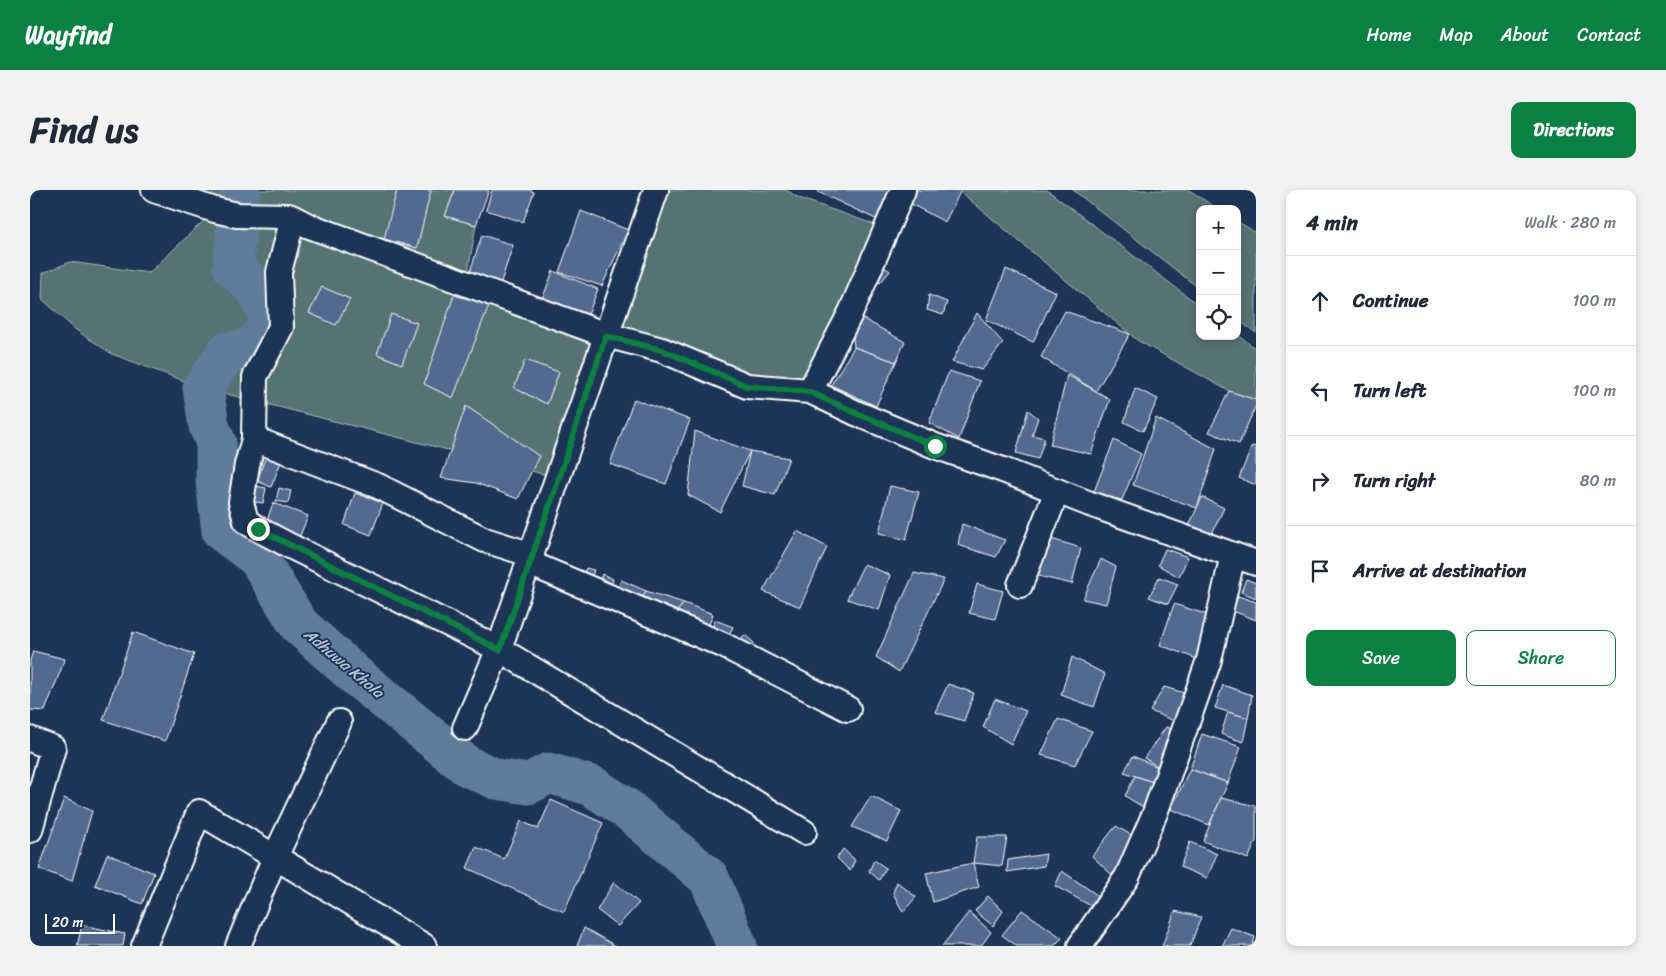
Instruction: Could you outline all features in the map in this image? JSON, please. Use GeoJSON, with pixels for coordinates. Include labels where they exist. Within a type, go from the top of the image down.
{"type":"FeatureCollection","features":[{"type":"Feature","properties":{"kind":"street"},"geometry":{"type":"LineString","coordinates":[[154,190],[215,210],[237,215],[289,216],[307,225],[606,336],[662,350],[747,386],[810,392],[935,446],[1256,563]]}},
{"type":"Feature","properties":{"kind":"street"},"geometry":{"type":"LineString","coordinates":[[465,728],[500,650],[656,190]]}},
{"type":"Feature","properties":{"kind":"street"},"geometry":{"type":"LineString","coordinates":[[810,392],[851,312],[903,190]]}},
{"type":"Feature","properties":{"kind":"street"},"geometry":{"type":"LineString","coordinates":[[294,218],[278,272],[280,328],[254,378],[254,439],[241,502],[246,520],[258,529],[290,546],[500,650],[804,832]]}},
{"type":"Feature","properties":{"kind":"street"},"geometry":{"type":"LineString","coordinates":[[254,439],[378,486],[485,540],[723,645],[848,709]]}},
{"type":"Feature","properties":{"kind":"street"},"geometry":{"type":"LineString","coordinates":[[1020,585],[1057,491]]}},
{"type":"Feature","properties":{"kind":"street"},"geometry":{"type":"LineString","coordinates":[[1080,946],[1127,877],[1155,813],[1209,660],[1233,555]]}},
{"type":"Feature","properties":{"kind":"street"},"geometry":{"type":"LineString","coordinates":[[238,946],[275,857],[338,722]]}},
{"type":"Feature","properties":{"kind":"street"},"geometry":{"type":"LineString","coordinates":[[30,739],[54,748],[30,830]]}},
{"type":"Feature","properties":{"kind":"street"},"geometry":{"type":"LineString","coordinates":[[144,946],[199,812],[421,945]]}},
{"type":"Feature","properties":{"kind":"green space"},"geometry":{"type":"Polygon","coordinates":[[[154,190],[455,190],[445,216],[476,225],[466,284],[606,335],[656,190],[786,190],[799,198],[887,229],[810,391],[606,336],[559,478],[203,388],[112,354],[76,330],[42,299],[43,273],[70,262],[149,273],[215,210],[154,190]]]}},
{"type":"Feature","properties":{"kind":"green space"},"geometry":{"type":"Polygon","coordinates":[[[958,190],[1047,190],[1196,303],[1196,340],[1241,340],[1241,337],[1256,349],[1256,400],[1229,391],[1137,340],[958,190]]]}},
{"type":"Feature","properties":{"kind":"green space"},"geometry":{"type":"Polygon","coordinates":[[[1073,190],[1189,190],[1212,205],[1196,205],[1196,286],[1073,190]]]}},
{"type":"Feature","properties":{"kind":"green space"},"geometry":{"type":"Polygon","coordinates":[[[1241,224],[1256,233],[1256,333],[1241,322],[1241,224]]]}},
{"type":"Feature","properties":{"kind":"building"},"geometry":{"type":"Polygon","coordinates":[[[397,190],[431,190],[417,248],[384,239],[397,190]]]}},
{"type":"Feature","properties":{"kind":"building"},"geometry":{"type":"Polygon","coordinates":[[[455,190],[489,190],[476,225],[445,216],[455,190]]]}},
{"type":"Feature","properties":{"kind":"building"},"geometry":{"type":"Polygon","coordinates":[[[492,190],[530,190],[534,192],[523,222],[486,210],[492,190]]]}},
{"type":"Feature","properties":{"kind":"building"},"geometry":{"type":"Polygon","coordinates":[[[820,190],[893,190],[880,221],[818,192],[820,190]]]}},
{"type":"Feature","properties":{"kind":"building"},"geometry":{"type":"Polygon","coordinates":[[[912,190],[961,190],[945,222],[907,202],[912,190]]]}},
{"type":"Feature","properties":{"kind":"building"},"geometry":{"type":"Polygon","coordinates":[[[581,211],[628,230],[602,286],[559,272],[581,211]]]}},
{"type":"Feature","properties":{"kind":"building"},"geometry":{"type":"Polygon","coordinates":[[[482,235],[513,245],[499,288],[468,278],[482,235]]]}},
{"type":"Feature","properties":{"kind":"building"},"geometry":{"type":"Polygon","coordinates":[[[878,263],[890,271],[880,283],[870,274],[878,263]]]}},
{"type":"Feature","properties":{"kind":"building"},"geometry":{"type":"Polygon","coordinates":[[[1006,269],[1056,292],[1033,342],[986,320],[1006,269]]]}},
{"type":"Feature","properties":{"kind":"building"},"geometry":{"type":"Polygon","coordinates":[[[553,271],[598,289],[586,320],[541,302],[553,271]]]}},
{"type":"Feature","properties":{"kind":"building"},"geometry":{"type":"Polygon","coordinates":[[[322,287],[350,299],[336,325],[309,313],[322,287]]]}},
{"type":"Feature","properties":{"kind":"building"},"geometry":{"type":"Polygon","coordinates":[[[454,295],[489,305],[453,398],[424,384],[454,295]]]}},
{"type":"Feature","properties":{"kind":"building"},"geometry":{"type":"Polygon","coordinates":[[[929,295],[947,302],[943,315],[927,310],[929,295]]]}},
{"type":"Feature","properties":{"kind":"building"},"geometry":{"type":"Polygon","coordinates":[[[1065,311],[1130,334],[1096,391],[1041,357],[1065,311]]]}},
{"type":"Feature","properties":{"kind":"building"},"geometry":{"type":"Polygon","coordinates":[[[851,312],[905,342],[896,362],[854,347],[851,312]]]}},
{"type":"Feature","properties":{"kind":"building"},"geometry":{"type":"Polygon","coordinates":[[[977,313],[1003,343],[982,370],[952,362],[977,313]]]}},
{"type":"Feature","properties":{"kind":"building"},"geometry":{"type":"Polygon","coordinates":[[[391,314],[417,323],[402,364],[377,354],[391,314]]]}},
{"type":"Feature","properties":{"kind":"building"},"geometry":{"type":"Polygon","coordinates":[[[854,347],[896,362],[876,406],[831,385],[854,347]]]}},
{"type":"Feature","properties":{"kind":"building"},"geometry":{"type":"Polygon","coordinates":[[[525,360],[559,372],[547,404],[514,388],[525,360]]]}},
{"type":"Feature","properties":{"kind":"building"},"geometry":{"type":"Polygon","coordinates":[[[949,371],[980,381],[959,439],[929,423],[949,371]]]}},
{"type":"Feature","properties":{"kind":"building"},"geometry":{"type":"Polygon","coordinates":[[[1067,375],[1110,399],[1091,454],[1050,445],[1067,375]]]}},
{"type":"Feature","properties":{"kind":"building"},"geometry":{"type":"Polygon","coordinates":[[[1135,388],[1158,399],[1143,431],[1124,422],[1135,388]]]}},
{"type":"Feature","properties":{"kind":"building"},"geometry":{"type":"Polygon","coordinates":[[[1229,391],[1256,400],[1256,405],[1239,444],[1209,432],[1229,391]]]}},
{"type":"Feature","properties":{"kind":"building"},"geometry":{"type":"Polygon","coordinates":[[[634,399],[690,420],[666,484],[610,464],[634,399]]]}},
{"type":"Feature","properties":{"kind":"building"},"geometry":{"type":"Polygon","coordinates":[[[466,406],[539,456],[518,499],[476,483],[441,478],[466,406]]]}},
{"type":"Feature","properties":{"kind":"building"},"geometry":{"type":"Polygon","coordinates":[[[1028,410],[1038,418],[1032,435],[1045,438],[1038,459],[1016,453],[1028,410]]]}},
{"type":"Feature","properties":{"kind":"building"},"geometry":{"type":"Polygon","coordinates":[[[1156,418],[1216,449],[1197,508],[1133,485],[1156,418]]]}},
{"type":"Feature","properties":{"kind":"building"},"geometry":{"type":"Polygon","coordinates":[[[695,431],[750,451],[720,512],[688,495],[695,431]]]}},
{"type":"Feature","properties":{"kind":"building"},"geometry":{"type":"Polygon","coordinates":[[[1114,440],[1141,454],[1122,500],[1093,494],[1114,440]]]}},
{"type":"Feature","properties":{"kind":"building"},"geometry":{"type":"Polygon","coordinates":[[[1252,446],[1256,447],[1256,485],[1239,478],[1252,446]]]}},
{"type":"Feature","properties":{"kind":"building"},"geometry":{"type":"Polygon","coordinates":[[[750,451],[789,458],[775,495],[742,486],[750,451]]]}},
{"type":"Feature","properties":{"kind":"building"},"geometry":{"type":"Polygon","coordinates":[[[266,456],[281,462],[271,487],[257,481],[266,456]]]}},
{"type":"Feature","properties":{"kind":"building"},"geometry":{"type":"Polygon","coordinates":[[[250,485],[266,488],[263,503],[248,501],[250,485]]]}},
{"type":"Feature","properties":{"kind":"building"},"geometry":{"type":"Polygon","coordinates":[[[890,486],[919,492],[906,540],[879,533],[890,486]]]}},
{"type":"Feature","properties":{"kind":"building"},"geometry":{"type":"Polygon","coordinates":[[[279,488],[291,491],[288,503],[276,501],[279,488]]]}},
{"type":"Feature","properties":{"kind":"building"},"geometry":{"type":"Polygon","coordinates":[[[355,493],[383,503],[371,535],[344,525],[355,493]]]}},
{"type":"Feature","properties":{"kind":"building"},"geometry":{"type":"Polygon","coordinates":[[[1202,497],[1224,508],[1208,542],[1186,532],[1202,497]]]}},
{"type":"Feature","properties":{"kind":"building"},"geometry":{"type":"Polygon","coordinates":[[[273,503],[308,516],[300,536],[266,524],[273,503]]]}},
{"type":"Feature","properties":{"kind":"building"},"geometry":{"type":"Polygon","coordinates":[[[962,524],[1005,540],[996,557],[958,545],[962,524]]]}},
{"type":"Feature","properties":{"kind":"building"},"geometry":{"type":"Polygon","coordinates":[[[797,531],[827,547],[800,607],[763,591],[797,531]]]}},
{"type":"Feature","properties":{"kind":"building"},"geometry":{"type":"Polygon","coordinates":[[[1048,538],[1081,548],[1072,584],[1034,575],[1048,538]]]}},
{"type":"Feature","properties":{"kind":"building"},"geometry":{"type":"Polygon","coordinates":[[[1165,549],[1188,557],[1179,577],[1158,565],[1165,549]]]}},
{"type":"Feature","properties":{"kind":"building"},"geometry":{"type":"Polygon","coordinates":[[[1101,559],[1116,567],[1106,604],[1083,599],[1101,559]]]}},
{"type":"Feature","properties":{"kind":"building"},"geometry":{"type":"Polygon","coordinates":[[[864,564],[890,575],[879,610],[847,599],[864,564]]]}},
{"type":"Feature","properties":{"kind":"building"},"geometry":{"type":"Polygon","coordinates":[[[586,568],[594,570],[590,581],[580,580],[586,568]]]}},
{"type":"Feature","properties":{"kind":"building"},"geometry":{"type":"Polygon","coordinates":[[[914,573],[944,579],[899,672],[876,657],[914,573]]]}},
{"type":"Feature","properties":{"kind":"building"},"geometry":{"type":"Polygon","coordinates":[[[602,574],[613,579],[610,589],[598,586],[602,574]]]}},
{"type":"Feature","properties":{"kind":"building"},"geometry":{"type":"Polygon","coordinates":[[[1159,577],[1178,584],[1168,604],[1149,597],[1159,577]]]}},
{"type":"Feature","properties":{"kind":"building"},"geometry":{"type":"Polygon","coordinates":[[[1246,579],[1256,583],[1256,598],[1241,592],[1246,579]]]}},
{"type":"Feature","properties":{"kind":"building"},"geometry":{"type":"Polygon","coordinates":[[[621,580],[646,591],[640,602],[617,593],[621,580]]]}},
{"type":"Feature","properties":{"kind":"building"},"geometry":{"type":"Polygon","coordinates":[[[977,584],[1003,591],[995,619],[969,613],[977,584]]]}},
{"type":"Feature","properties":{"kind":"building"},"geometry":{"type":"Polygon","coordinates":[[[646,591],[684,603],[675,614],[640,602],[646,591]]]}},
{"type":"Feature","properties":{"kind":"building"},"geometry":{"type":"Polygon","coordinates":[[[1238,596],[1256,602],[1256,620],[1233,611],[1238,596]]]}},
{"type":"Feature","properties":{"kind":"building"},"geometry":{"type":"Polygon","coordinates":[[[684,603],[713,614],[708,627],[675,614],[684,603]]]}},
{"type":"Feature","properties":{"kind":"building"},"geometry":{"type":"Polygon","coordinates":[[[1174,604],[1217,618],[1197,659],[1160,645],[1174,604]]]}},
{"type":"Feature","properties":{"kind":"building"},"geometry":{"type":"Polygon","coordinates":[[[715,620],[733,627],[728,636],[712,630],[715,620]]]}},
{"type":"Feature","properties":{"kind":"building"},"geometry":{"type":"Polygon","coordinates":[[[133,632],[194,654],[165,741],[103,720],[133,632]]]}},
{"type":"Feature","properties":{"kind":"building"},"geometry":{"type":"Polygon","coordinates":[[[745,635],[754,643],[746,653],[737,641],[745,635]]]}},
{"type":"Feature","properties":{"kind":"building"},"geometry":{"type":"Polygon","coordinates":[[[33,651],[65,659],[45,711],[30,710],[30,660],[33,651]]]}},
{"type":"Feature","properties":{"kind":"building"},"geometry":{"type":"Polygon","coordinates":[[[1072,657],[1105,674],[1094,707],[1061,695],[1072,657]]]}},
{"type":"Feature","properties":{"kind":"building"},"geometry":{"type":"Polygon","coordinates":[[[948,684],[974,693],[964,721],[935,712],[948,684]]]}},
{"type":"Feature","properties":{"kind":"building"},"geometry":{"type":"Polygon","coordinates":[[[1223,685],[1252,695],[1248,718],[1215,708],[1223,685]]]}},
{"type":"Feature","properties":{"kind":"building"},"geometry":{"type":"Polygon","coordinates":[[[1164,687],[1188,694],[1179,723],[1150,711],[1164,687]]]}},
{"type":"Feature","properties":{"kind":"building"},"geometry":{"type":"Polygon","coordinates":[[[995,699],[1026,711],[1011,744],[983,727],[995,699]]]}},
{"type":"Feature","properties":{"kind":"building"},"geometry":{"type":"Polygon","coordinates":[[[1228,712],[1248,718],[1243,742],[1221,734],[1228,712]]]}},
{"type":"Feature","properties":{"kind":"building"},"geometry":{"type":"Polygon","coordinates":[[[1058,719],[1092,731],[1075,765],[1041,755],[1058,719]]]}},
{"type":"Feature","properties":{"kind":"building"},"geometry":{"type":"Polygon","coordinates":[[[1166,727],[1179,733],[1162,769],[1144,758],[1166,727]]]}},
{"type":"Feature","properties":{"kind":"building"},"geometry":{"type":"Polygon","coordinates":[[[1202,734],[1241,747],[1228,783],[1190,769],[1202,734]]]}},
{"type":"Feature","properties":{"kind":"building"},"geometry":{"type":"Polygon","coordinates":[[[1133,756],[1162,769],[1153,782],[1124,772],[1133,756]]]}},
{"type":"Feature","properties":{"kind":"building"},"geometry":{"type":"Polygon","coordinates":[[[1190,769],[1228,783],[1209,825],[1171,809],[1190,769]]]}},
{"type":"Feature","properties":{"kind":"building"},"geometry":{"type":"Polygon","coordinates":[[[1135,776],[1153,782],[1143,807],[1125,796],[1135,776]]]}},
{"type":"Feature","properties":{"kind":"building"},"geometry":{"type":"Polygon","coordinates":[[[871,796],[901,811],[887,841],[852,827],[871,796]]]}},
{"type":"Feature","properties":{"kind":"building"},"geometry":{"type":"Polygon","coordinates":[[[64,798],[92,811],[72,881],[39,869],[64,798]]]}},
{"type":"Feature","properties":{"kind":"building"},"geometry":{"type":"Polygon","coordinates":[[[1221,798],[1256,806],[1256,841],[1248,859],[1203,841],[1221,798]]]}},
{"type":"Feature","properties":{"kind":"building"},"geometry":{"type":"Polygon","coordinates":[[[551,800],[603,823],[564,912],[467,868],[476,847],[504,859],[521,821],[538,829],[551,800]]]}},
{"type":"Feature","properties":{"kind":"building"},"geometry":{"type":"Polygon","coordinates":[[[1116,826],[1141,841],[1114,877],[1092,856],[1116,826]]]}},
{"type":"Feature","properties":{"kind":"building"},"geometry":{"type":"Polygon","coordinates":[[[977,837],[1007,837],[1002,866],[973,863],[977,837]]]}},
{"type":"Feature","properties":{"kind":"building"},"geometry":{"type":"Polygon","coordinates":[[[1190,842],[1217,854],[1207,878],[1180,867],[1190,842]]]}},
{"type":"Feature","properties":{"kind":"building"},"geometry":{"type":"Polygon","coordinates":[[[843,849],[855,860],[850,871],[837,858],[843,849]]]}},
{"type":"Feature","properties":{"kind":"building"},"geometry":{"type":"Polygon","coordinates":[[[107,854],[154,873],[142,904],[95,885],[107,854]]]}},
{"type":"Feature","properties":{"kind":"building"},"geometry":{"type":"Polygon","coordinates":[[[1046,854],[1044,866],[1007,872],[1008,860],[1046,854]]]}},
{"type":"Feature","properties":{"kind":"building"},"geometry":{"type":"Polygon","coordinates":[[[874,860],[886,868],[879,880],[869,871],[874,860]]]}},
{"type":"Feature","properties":{"kind":"building"},"geometry":{"type":"Polygon","coordinates":[[[973,863],[979,887],[933,902],[926,873],[973,863]]]}},
{"type":"Feature","properties":{"kind":"building"},"geometry":{"type":"Polygon","coordinates":[[[1062,871],[1097,895],[1091,906],[1055,886],[1062,871]]]}},
{"type":"Feature","properties":{"kind":"building"},"geometry":{"type":"Polygon","coordinates":[[[614,882],[639,903],[618,926],[597,910],[614,882]]]}},
{"type":"Feature","properties":{"kind":"building"},"geometry":{"type":"Polygon","coordinates":[[[897,882],[916,897],[903,912],[893,893],[897,882]]]}},
{"type":"Feature","properties":{"kind":"building"},"geometry":{"type":"Polygon","coordinates":[[[988,896],[1003,911],[993,926],[975,911],[988,896]]]}},
{"type":"Feature","properties":{"kind":"building"},"geometry":{"type":"Polygon","coordinates":[[[1022,910],[1062,938],[1054,946],[1017,946],[1002,935],[1022,910]]]}},
{"type":"Feature","properties":{"kind":"building"},"geometry":{"type":"Polygon","coordinates":[[[1175,911],[1201,917],[1190,946],[1162,946],[1175,911]]]}},
{"type":"Feature","properties":{"kind":"building"},"geometry":{"type":"Polygon","coordinates":[[[969,912],[991,932],[981,946],[942,946],[969,912]]]}},
{"type":"Feature","properties":{"kind":"building"},"geometry":{"type":"Polygon","coordinates":[[[82,925],[125,934],[123,946],[77,946],[82,925]]]}},
{"type":"Feature","properties":{"kind":"building"},"geometry":{"type":"Polygon","coordinates":[[[584,928],[616,946],[577,946],[584,928]]]}},
{"type":"Feature","properties":{"kind":"building"},"geometry":{"type":"Polygon","coordinates":[[[1231,928],[1255,937],[1252,946],[1222,946],[1231,928]]]}},
{"type":"Feature","properties":{"kind":"waterway","name":"Adhuwa Khola"},"geometry":{"type":"LineString","coordinates":[[240,190],[233,267],[257,290],[273,324],[249,350],[227,352],[203,388],[209,426],[216,443],[216,482],[222,531],[258,558],[299,625],[356,676],[467,766],[496,779],[528,784],[549,773],[592,786],[627,809],[709,878],[737,946]]}},
{"type":"Feature","properties":{"kind":"route"},"geometry":{"type":"LineString","coordinates":[[258,529],[500,650],[606,336],[662,350],[747,386],[810,392],[935,446]]}}]}
